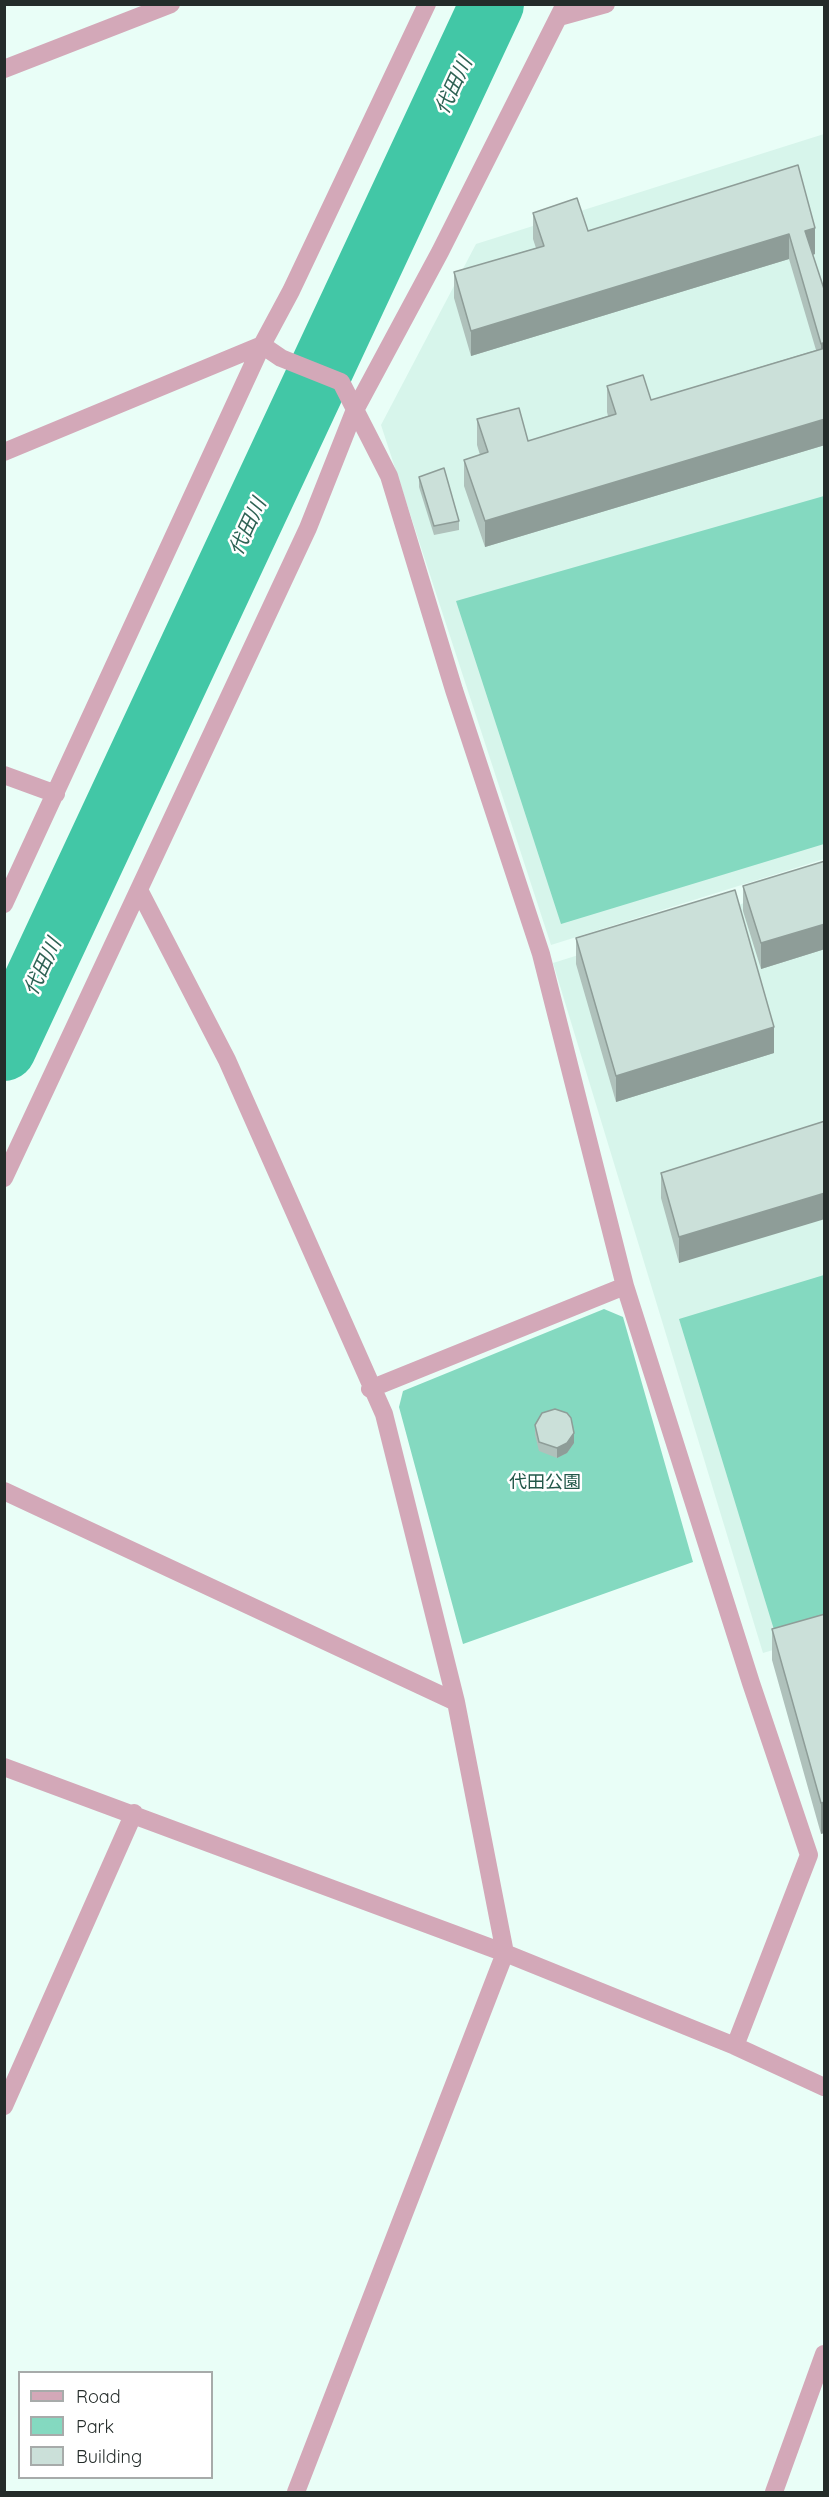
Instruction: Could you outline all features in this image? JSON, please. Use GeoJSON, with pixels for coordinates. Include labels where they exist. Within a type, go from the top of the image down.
{"type":"FeatureCollection","features":[{"type":"Feature","properties":{"kind":"street"},"geometry":{"type":"LineString","coordinates":[[4,69],[171,4]]}},
{"type":"Feature","properties":{"kind":"street"},"geometry":{"type":"LineString","coordinates":[[4,904],[262,345],[291,291],[427,4]]}},
{"type":"Feature","properties":{"kind":"street"},"geometry":{"type":"LineString","coordinates":[[4,1178],[308,528],[354,412],[440,252],[562,11],[606,4]]}},
{"type":"Feature","properties":{"kind":"street"},"geometry":{"type":"LineString","coordinates":[[262,345],[281,358],[341,382],[354,412],[389,476],[454,690],[541,954],[625,1286],[817,1853],[735,2046]]}},
{"type":"Feature","properties":{"kind":"street"},"geometry":{"type":"LineString","coordinates":[[4,452],[262,345]]}},
{"type":"Feature","properties":{"kind":"street"},"geometry":{"type":"LineString","coordinates":[[4,775],[56,794]]}},
{"type":"Feature","properties":{"kind":"street"},"geometry":{"type":"LineString","coordinates":[[139,890],[227,1060],[370,1389],[384,1414],[456,1702],[505,1953],[296,2493]]}},
{"type":"Feature","properties":{"kind":"street"},"geometry":{"type":"LineString","coordinates":[[370,1389],[625,1286]]}},
{"type":"Feature","properties":{"kind":"street"},"geometry":{"type":"LineString","coordinates":[[4,1491],[456,1702]]}},
{"type":"Feature","properties":{"kind":"street"},"geometry":{"type":"LineString","coordinates":[[4,1767],[134,1813],[505,1953],[735,2046],[825,2087]]}},
{"type":"Feature","properties":{"kind":"street"},"geometry":{"type":"LineString","coordinates":[[4,2106],[134,1813]]}},
{"type":"Feature","properties":{"kind":"street"},"geometry":{"type":"LineString","coordinates":[[774,2493],[825,2354]]}},
{"type":"Feature","properties":{"kind":"shaded area"},"geometry":{"type":"Polygon","coordinates":[[[824,134],[824,859],[551,945],[381,425],[476,244],[824,134]]]}},
{"type":"Feature","properties":{"kind":"shaded area"},"geometry":{"type":"Polygon","coordinates":[[[824,878],[824,1635],[763,1653],[553,963],[824,878]]]}},
{"type":"Feature","properties":{"kind":"green space"},"geometry":{"type":"Polygon","coordinates":[[[824,496],[824,844],[561,924],[456,601],[824,496]]]}},
{"type":"Feature","properties":{"kind":"green space"},"geometry":{"type":"Polygon","coordinates":[[[824,1275],[824,1618],[775,1633],[679,1319],[824,1275]]]}},
{"type":"Feature","properties":{"kind":"green space","name":"代田公園"},"geometry":{"type":"Polygon","coordinates":[[[604,1309],[623,1317],[693,1562],[463,1644],[399,1407],[403,1391],[604,1309]]]}},
{"type":"Feature","properties":{"kind":"building"},"geometry":{"type":"Polygon","coordinates":[[[798,165],[815,228],[805,231],[825,292],[825,342],[821,344],[789,234],[471,331],[454,272],[544,246],[533,213],[577,198],[588,231],[798,165]]]}},
{"type":"Feature","properties":{"kind":"building"},"geometry":{"type":"Polygon","coordinates":[[[825,348],[825,419],[485,521],[464,460],[488,452],[477,419],[519,408],[528,441],[616,414],[607,386],[643,375],[651,400],[825,348]]]}},
{"type":"Feature","properties":{"kind":"building"},"geometry":{"type":"Polygon","coordinates":[[[444,468],[459,521],[434,526],[419,477],[444,468]]]}},
{"type":"Feature","properties":{"kind":"building"},"geometry":{"type":"Polygon","coordinates":[[[825,861],[825,924],[761,943],[743,886],[825,861]]]}},
{"type":"Feature","properties":{"kind":"building"},"geometry":{"type":"Polygon","coordinates":[[[735,890],[774,1027],[616,1076],[576,938],[735,890]]]}},
{"type":"Feature","properties":{"kind":"building"},"geometry":{"type":"Polygon","coordinates":[[[825,1121],[825,1193],[679,1237],[661,1173],[825,1121]]]}},
{"type":"Feature","properties":{"kind":"building"},"geometry":{"type":"Polygon","coordinates":[[[555,1409],[567,1413],[571,1418],[574,1433],[567,1443],[557,1448],[539,1442],[535,1425],[542,1413],[555,1409]]]}},
{"type":"Feature","properties":{"kind":"building"},"geometry":{"type":"Polygon","coordinates":[[[825,1614],[825,1802],[821,1803],[772,1629],[825,1614]]]}},
{"type":"Feature","properties":{"kind":"waterway","name":"代田川"},"geometry":{"type":"LineString","coordinates":[[4,1049],[492,4]]}}]}
